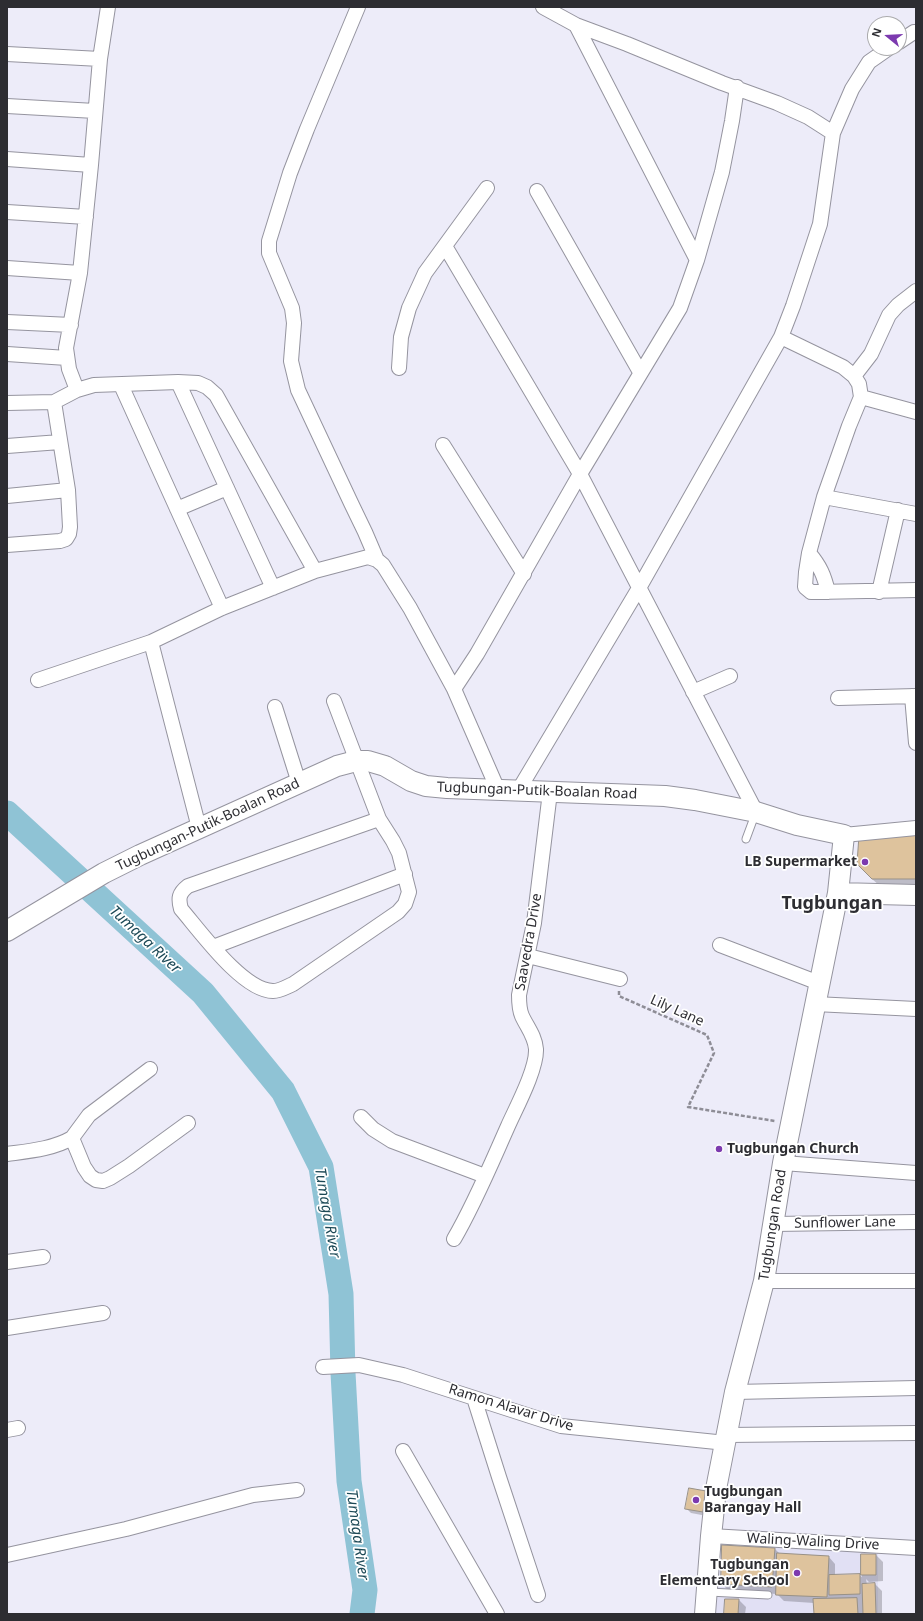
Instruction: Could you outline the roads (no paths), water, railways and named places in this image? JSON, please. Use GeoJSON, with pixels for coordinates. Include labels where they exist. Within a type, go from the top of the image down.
{"type":"FeatureCollection","features":[{"type":"Feature","properties":{"kind":"main road","name":"Tugbungan-Putik-Boalan Road"},"geometry":{"type":"LineString","coordinates":[[7,931],[104,873],[323,771],[356,761],[376,762],[411,781],[426,786],[665,796],[695,800],[756,812],[797,825],[844,835]]}},
{"type":"Feature","properties":{"kind":"main road","name":"Tugbungan Road"},"geometry":{"type":"LineString","coordinates":[[705,1614],[716,1489],[735,1392],[764,1281],[783,1163],[838,893],[844,835]]}},
{"type":"Feature","properties":{"kind":"main road"},"geometry":{"type":"LineString","coordinates":[[838,893],[916,895]]}},
{"type":"Feature","properties":{"kind":"street"},"geometry":{"type":"LineString","coordinates":[[77,390],[67,358],[68,336],[80,273],[100,59],[108,7]]}},
{"type":"Feature","properties":{"kind":"street"},"geometry":{"type":"LineString","coordinates":[[358,7],[290,173],[268,247],[269,253],[292,308],[294,323],[291,360],[298,390],[366,532],[377,560]]}},
{"type":"Feature","properties":{"kind":"street"},"geometry":{"type":"LineString","coordinates":[[552,9],[576,25],[777,103],[808,117],[833,133]]}},
{"type":"Feature","properties":{"kind":"street"},"geometry":{"type":"LineString","coordinates":[[576,25],[697,260]]}},
{"type":"Feature","properties":{"kind":"street"},"geometry":{"type":"LineString","coordinates":[[7,54],[100,59]]}},
{"type":"Feature","properties":{"kind":"street"},"geometry":{"type":"LineString","coordinates":[[518,791],[639,588],[781,337],[793,306],[820,224],[833,133],[852,89],[869,62],[878,56]]}},
{"type":"Feature","properties":{"kind":"street"},"geometry":{"type":"LineString","coordinates":[[454,689],[477,654],[580,474],[640,372],[680,308],[697,260],[722,172],[737,87]]}},
{"type":"Feature","properties":{"kind":"street"},"geometry":{"type":"LineString","coordinates":[[7,106],[95,111]]}},
{"type":"Feature","properties":{"kind":"street"},"geometry":{"type":"LineString","coordinates":[[7,159],[91,165]]}},
{"type":"Feature","properties":{"kind":"street"},"geometry":{"type":"LineString","coordinates":[[398,368],[401,337],[409,308],[425,273],[487,188]]}},
{"type":"Feature","properties":{"kind":"street"},"geometry":{"type":"LineString","coordinates":[[536,191],[640,372]]}},
{"type":"Feature","properties":{"kind":"street"},"geometry":{"type":"LineString","coordinates":[[7,212],[86,217]]}},
{"type":"Feature","properties":{"kind":"street"},"geometry":{"type":"LineString","coordinates":[[445,246],[580,474],[756,812]]}},
{"type":"Feature","properties":{"kind":"street"},"geometry":{"type":"LineString","coordinates":[[7,268],[80,273]]}},
{"type":"Feature","properties":{"kind":"street"},"geometry":{"type":"LineString","coordinates":[[854,376],[871,354],[889,315],[898,305],[916,291]]}},
{"type":"Feature","properties":{"kind":"street"},"geometry":{"type":"LineString","coordinates":[[7,322],[71,326]]}},
{"type":"Feature","properties":{"kind":"street"},"geometry":{"type":"LineString","coordinates":[[781,337],[843,367],[854,376],[859,384],[861,397],[824,497],[810,553],[805,587],[811,592],[879,592],[916,590]]}},
{"type":"Feature","properties":{"kind":"street"},"geometry":{"type":"LineString","coordinates":[[7,354],[67,358]]}},
{"type":"Feature","properties":{"kind":"street"},"geometry":{"type":"LineString","coordinates":[[7,403],[54,402],[77,390],[94,385],[178,382],[198,384],[207,387],[216,395],[315,572]]}},
{"type":"Feature","properties":{"kind":"street"},"geometry":{"type":"LineString","coordinates":[[178,382],[273,588]]}},
{"type":"Feature","properties":{"kind":"street"},"geometry":{"type":"LineString","coordinates":[[121,385],[222,608]]}},
{"type":"Feature","properties":{"kind":"street"},"geometry":{"type":"LineString","coordinates":[[861,397],[916,412]]}},
{"type":"Feature","properties":{"kind":"street"},"geometry":{"type":"LineString","coordinates":[[7,545],[60,541],[66,539],[69,534],[68,490],[54,402]]}},
{"type":"Feature","properties":{"kind":"street"},"geometry":{"type":"LineString","coordinates":[[7,446],[60,442]]}},
{"type":"Feature","properties":{"kind":"street"},"geometry":{"type":"LineString","coordinates":[[443,445],[524,574]]}},
{"type":"Feature","properties":{"kind":"street"},"geometry":{"type":"LineString","coordinates":[[177,509],[227,488]]}},
{"type":"Feature","properties":{"kind":"street"},"geometry":{"type":"LineString","coordinates":[[7,496],[68,490]]}},
{"type":"Feature","properties":{"kind":"street"},"geometry":{"type":"LineString","coordinates":[[824,497],[916,514]]}},
{"type":"Feature","properties":{"kind":"street"},"geometry":{"type":"LineString","coordinates":[[879,592],[898,510]]}},
{"type":"Feature","properties":{"kind":"street"},"geometry":{"type":"LineString","coordinates":[[810,553],[820,566],[828,592]]}},
{"type":"Feature","properties":{"kind":"street"},"geometry":{"type":"LineString","coordinates":[[38,680],[150,642],[222,608],[315,572],[368,558],[377,560],[383,565],[410,608],[454,689],[498,790]]}},
{"type":"Feature","properties":{"kind":"street"},"geometry":{"type":"LineString","coordinates":[[150,642],[199,828]]}},
{"type":"Feature","properties":{"kind":"street"},"geometry":{"type":"LineString","coordinates":[[693,692],[730,676]]}},
{"type":"Feature","properties":{"kind":"street"},"geometry":{"type":"LineString","coordinates":[[838,698],[914,696],[916,743]]}},
{"type":"Feature","properties":{"kind":"street"},"geometry":{"type":"LineString","coordinates":[[334,701],[379,819],[393,841],[405,874],[409,892],[405,904],[398,912],[293,984],[282,990],[273,991],[257,987],[243,978],[213,947],[181,909],[179,900],[181,891],[188,886],[379,819]]}},
{"type":"Feature","properties":{"kind":"street"},"geometry":{"type":"LineString","coordinates":[[275,707],[299,783]]}},
{"type":"Feature","properties":{"kind":"street","name":"Saavedra Drive"},"geometry":{"type":"LineString","coordinates":[[454,1239],[466,1220],[516,1108],[534,1063],[536,1050],[534,1040],[522,1015],[519,1005],[519,995],[534,924],[550,792]]}},
{"type":"Feature","properties":{"kind":"street"},"geometry":{"type":"LineString","coordinates":[[844,835],[916,828]]}},
{"type":"Feature","properties":{"kind":"street"},"geometry":{"type":"LineString","coordinates":[[213,947],[405,874]]}},
{"type":"Feature","properties":{"kind":"street"},"geometry":{"type":"LineString","coordinates":[[720,945],[819,983]]}},
{"type":"Feature","properties":{"kind":"street"},"geometry":{"type":"LineString","coordinates":[[528,956],[620,979]]}},
{"type":"Feature","properties":{"kind":"street"},"geometry":{"type":"LineString","coordinates":[[815,1004],[916,1009]]}},
{"type":"Feature","properties":{"kind":"street"},"geometry":{"type":"LineString","coordinates":[[7,1154],[50,1146],[72,1138],[89,1115],[150,1069]]}},
{"type":"Feature","properties":{"kind":"street"},"geometry":{"type":"LineString","coordinates":[[361,1116],[373,1129],[392,1141],[485,1176]]}},
{"type":"Feature","properties":{"kind":"street"},"geometry":{"type":"LineString","coordinates":[[72,1138],[90,1176],[96,1180],[103,1181],[123,1170],[188,1123]]}},
{"type":"Feature","properties":{"kind":"street"},"geometry":{"type":"LineString","coordinates":[[783,1163],[916,1173]]}},
{"type":"Feature","properties":{"kind":"street","name":"Sunflower Lane"},"geometry":{"type":"LineString","coordinates":[[773,1224],[916,1222]]}},
{"type":"Feature","properties":{"kind":"street"},"geometry":{"type":"LineString","coordinates":[[7,1262],[43,1257]]}},
{"type":"Feature","properties":{"kind":"street"},"geometry":{"type":"LineString","coordinates":[[764,1281],[916,1281]]}},
{"type":"Feature","properties":{"kind":"street"},"geometry":{"type":"LineString","coordinates":[[7,1328],[103,1313]]}},
{"type":"Feature","properties":{"kind":"street","name":"Ramon Alavar Drive"},"geometry":{"type":"LineString","coordinates":[[323,1367],[359,1365],[403,1375],[561,1426],[727,1439],[916,1433]]}},
{"type":"Feature","properties":{"kind":"street"},"geometry":{"type":"LineString","coordinates":[[735,1392],[916,1388]]}},
{"type":"Feature","properties":{"kind":"street"},"geometry":{"type":"LineString","coordinates":[[474,1398],[501,1485],[538,1595]]}},
{"type":"Feature","properties":{"kind":"street"},"geometry":{"type":"LineString","coordinates":[[403,1451],[497,1614]]}},
{"type":"Feature","properties":{"kind":"street"},"geometry":{"type":"LineString","coordinates":[[7,1556],[126,1529],[253,1495],[297,1490]]}},
{"type":"Feature","properties":{"kind":"street","name":"Waling-Waling Drive"},"geometry":{"type":"LineString","coordinates":[[711,1536],[916,1548]]}},
{"type":"Feature","properties":{"kind":"lane"},"geometry":{"type":"LineString","coordinates":[[746,839],[756,812]]}},
{"type":"Feature","properties":{"kind":"lane"},"geometry":{"type":"LineString","coordinates":[[707,1592],[768,1595]]}},
{"type":"Feature","properties":{"kind":"waterway","name":"Tumaga River"},"geometry":{"type":"LineString","coordinates":[[7,813],[203,993],[283,1091],[321,1167],[341,1294],[343,1373],[349,1481],[365,1590],[362,1614]]}},
{"type":"Feature","properties":{"kind":"place","name":"LB Supermarket"},"geometry":{"type":"Point","coordinates":[865,862]}},
{"type":"Feature","properties":{"kind":"place","name":"Tugbungan Church"},"geometry":{"type":"Point","coordinates":[719,1149]}},
{"type":"Feature","properties":{"kind":"place","name":"Tugbungan Barangay Hall"},"geometry":{"type":"Point","coordinates":[696,1500]}},
{"type":"Feature","properties":{"kind":"place","name":"Tugbungan Elementary School"},"geometry":{"type":"Point","coordinates":[797,1573]}},
{"type":"Feature","properties":{"kind":"district","name":"Tugbungan"},"geometry":{"type":"Point","coordinates":[832,904]}}]}
